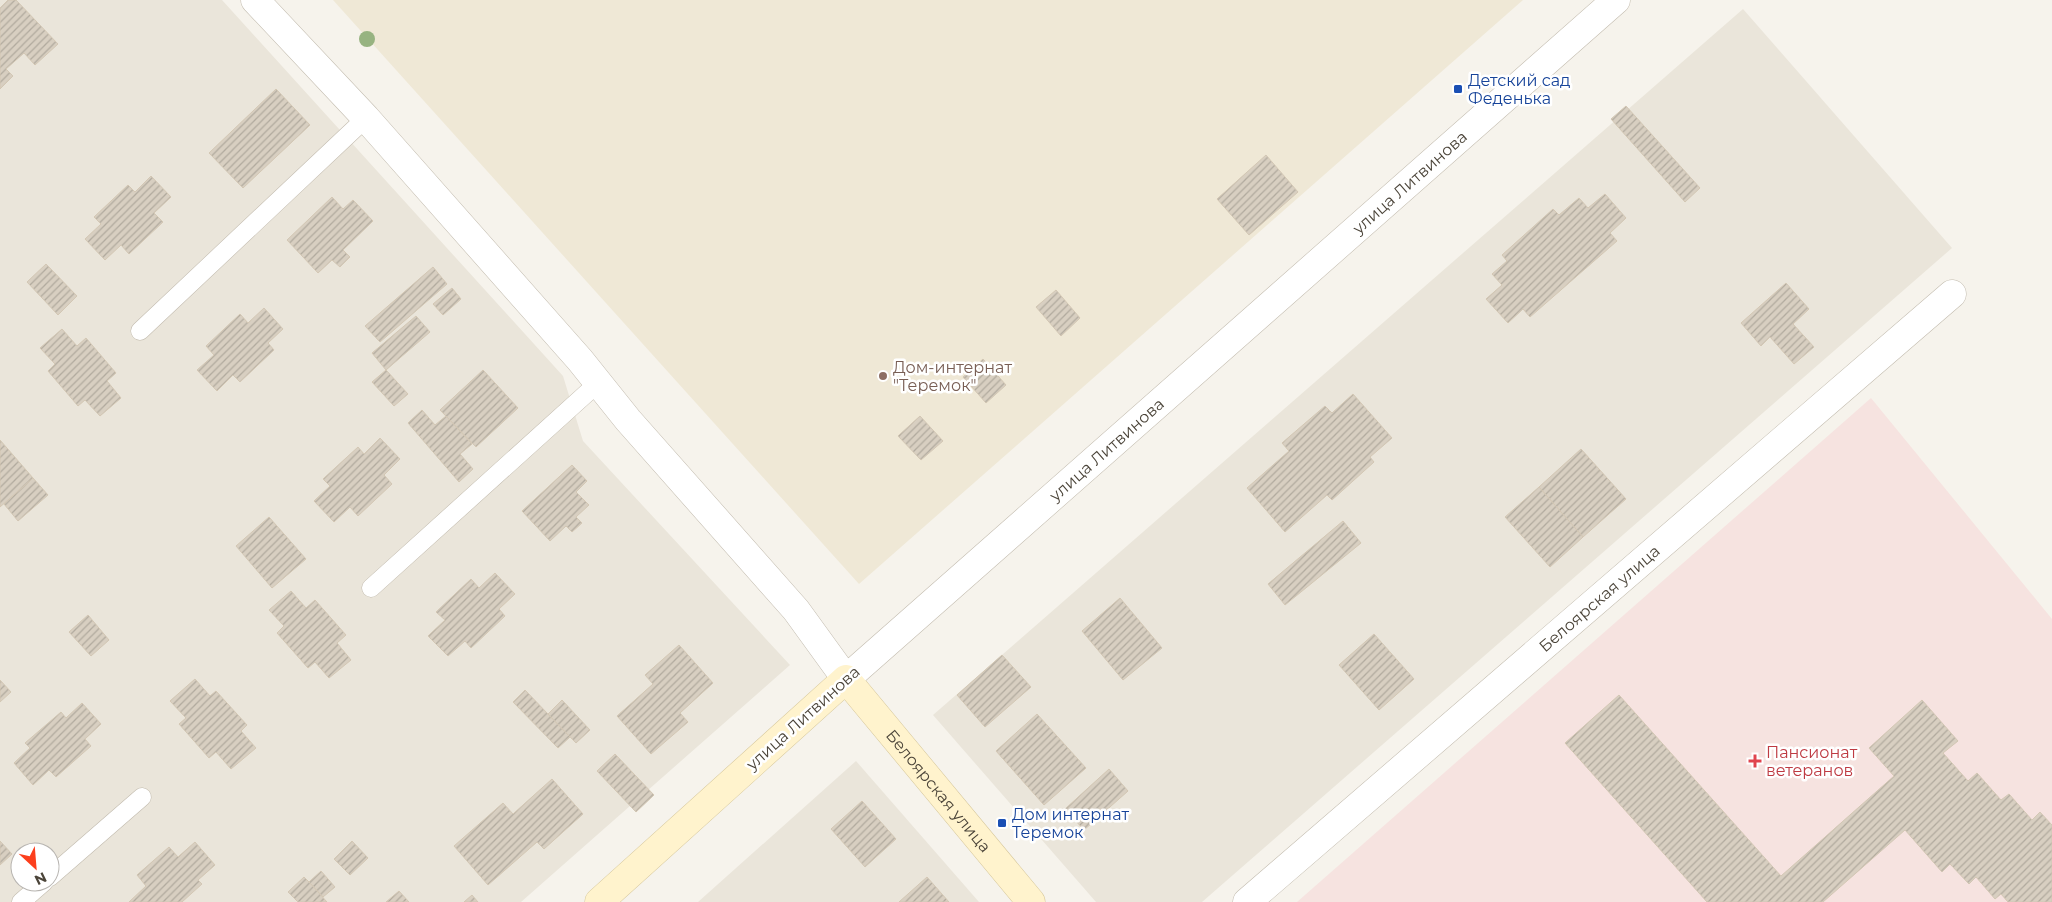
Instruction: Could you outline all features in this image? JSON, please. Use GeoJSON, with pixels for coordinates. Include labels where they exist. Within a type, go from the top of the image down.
{"type":"FeatureCollection","features":[{"type":"Feature","properties":{"kind":"street"},"geometry":{"type":"LineString","coordinates":[[255,0],[366,118],[796,610],[846,679]]}},
{"type":"Feature","properties":{"kind":"street","name":"улица Литвинова"},"geometry":{"type":"LineString","coordinates":[[599,902],[846,679],[1616,0]]}},
{"type":"Feature","properties":{"kind":"street","name":"Белоярская улица"},"geometry":{"type":"LineString","coordinates":[[1247,902],[1952,294]]}},
{"type":"Feature","properties":{"kind":"street","name":"Белоярская улица"},"geometry":{"type":"LineString","coordinates":[[846,679],[1031,902]]}},
{"type":"Feature","properties":{"kind":"lane"},"geometry":{"type":"LineString","coordinates":[[140,331],[366,118]]}},
{"type":"Feature","properties":{"kind":"lane"},"geometry":{"type":"LineString","coordinates":[[371,588],[598,383]]}},
{"type":"Feature","properties":{"kind":"lane"},"geometry":{"type":"LineString","coordinates":[[60,868],[142,797]]}},
{"type":"Feature","properties":{"kind":"lane"},"geometry":{"type":"LineString","coordinates":[[21,902],[32,892]]}},
{"type":"Feature","properties":{"kind":"shaded area"},"geometry":{"type":"Polygon","coordinates":[[[0,0],[222,0],[563,376],[583,441],[790,665],[521,902],[0,902],[0,0]]]}},
{"type":"Feature","properties":{"kind":"shaded area","name":"Дом-интернат \"Теремок\""},"geometry":{"type":"Polygon","coordinates":[[[333,0],[1523,0],[859,584],[333,0]]]}},
{"type":"Feature","properties":{"kind":"shaded area"},"geometry":{"type":"Polygon","coordinates":[[[1743,9],[1952,248],[1202,902],[1096,902],[933,715],[1743,9]]]}},
{"type":"Feature","properties":{"kind":"shaded area","name":"Пансионат ветеранов"},"geometry":{"type":"Polygon","coordinates":[[[1871,398],[2052,619],[2052,902],[1297,902],[1871,398]]]}},
{"type":"Feature","properties":{"kind":"shaded area"},"geometry":{"type":"Polygon","coordinates":[[[856,761],[979,902],[698,902],[856,761]]]}},
{"type":"Feature","properties":{"kind":"building"},"geometry":{"type":"Polygon","coordinates":[[[8,0],[16,0],[58,44],[35,65],[24,53],[6,69],[13,76],[0,89],[0,8],[8,0]]]}},
{"type":"Feature","properties":{"kind":"building"},"geometry":{"type":"Polygon","coordinates":[[[276,89],[310,125],[243,188],[209,153],[276,89]]]}},
{"type":"Feature","properties":{"kind":"building"},"geometry":{"type":"Polygon","coordinates":[[[1626,106],[1700,188],[1685,202],[1611,119],[1626,106]]]}},
{"type":"Feature","properties":{"kind":"building"},"geometry":{"type":"Polygon","coordinates":[[[1266,155],[1298,192],[1249,235],[1217,199],[1266,155]]]}},
{"type":"Feature","properties":{"kind":"building"},"geometry":{"type":"Polygon","coordinates":[[[151,176],[171,197],[154,213],[163,222],[129,254],[121,245],[105,260],[85,239],[101,224],[94,217],[128,185],[135,192],[151,176]]]}},
{"type":"Feature","properties":{"kind":"building"},"geometry":{"type":"Polygon","coordinates":[[[1605,194],[1626,218],[1610,233],[1617,241],[1530,317],[1523,309],[1508,323],[1486,299],[1502,285],[1492,274],[1507,261],[1502,255],[1553,209],[1559,215],[1579,198],[1588,208],[1605,194]]]}},
{"type":"Feature","properties":{"kind":"building"},"geometry":{"type":"Polygon","coordinates":[[[332,197],[343,209],[353,200],[373,221],[343,250],[350,257],[340,267],[332,260],[318,273],[287,240],[332,197]]]}},
{"type":"Feature","properties":{"kind":"building"},"geometry":{"type":"Polygon","coordinates":[[[46,264],[77,296],[58,315],[27,282],[46,264]]]}},
{"type":"Feature","properties":{"kind":"building"},"geometry":{"type":"Polygon","coordinates":[[[433,267],[447,284],[380,342],[365,326],[433,267]]]}},
{"type":"Feature","properties":{"kind":"building"},"geometry":{"type":"Polygon","coordinates":[[[1786,283],[1809,309],[1793,324],[1814,347],[1794,364],[1770,337],[1761,346],[1741,323],[1786,283]]]}},
{"type":"Feature","properties":{"kind":"building"},"geometry":{"type":"Polygon","coordinates":[[[452,288],[461,299],[443,315],[433,304],[452,288]]]}},
{"type":"Feature","properties":{"kind":"building"},"geometry":{"type":"Polygon","coordinates":[[[1056,290],[1080,318],[1061,336],[1036,307],[1056,290]]]}},
{"type":"Feature","properties":{"kind":"building"},"geometry":{"type":"Polygon","coordinates":[[[264,308],[283,329],[268,343],[274,350],[240,382],[233,375],[217,391],[197,370],[214,355],[206,346],[240,314],[248,323],[264,308]]]}},
{"type":"Feature","properties":{"kind":"building"},"geometry":{"type":"Polygon","coordinates":[[[416,316],[430,332],[386,370],[372,353],[416,316]]]}},
{"type":"Feature","properties":{"kind":"building"},"geometry":{"type":"Polygon","coordinates":[[[62,329],[77,346],[86,338],[116,373],[107,381],[121,398],[100,416],[85,400],[78,406],[48,371],[55,364],[40,348],[62,329]]]}},
{"type":"Feature","properties":{"kind":"building"},"geometry":{"type":"Polygon","coordinates":[[[983,359],[1006,385],[986,403],[963,377],[983,359]]]}},
{"type":"Feature","properties":{"kind":"building"},"geometry":{"type":"Polygon","coordinates":[[[386,370],[408,394],[394,406],[372,382],[386,370]]]}},
{"type":"Feature","properties":{"kind":"building"},"geometry":{"type":"Polygon","coordinates":[[[483,370],[518,408],[476,447],[440,410],[483,370]]]}},
{"type":"Feature","properties":{"kind":"building"},"geometry":{"type":"Polygon","coordinates":[[[1353,394],[1392,438],[1370,457],[1374,462],[1332,500],[1327,495],[1285,532],[1247,488],[1289,451],[1282,443],[1325,406],[1332,413],[1353,394]]]}},
{"type":"Feature","properties":{"kind":"building"},"geometry":{"type":"Polygon","coordinates":[[[422,410],[435,425],[446,416],[472,444],[460,454],[473,469],[459,482],[408,423],[422,410]]]}},
{"type":"Feature","properties":{"kind":"building"},"geometry":{"type":"Polygon","coordinates":[[[920,416],[943,441],[921,460],[898,436],[920,416]]]}},
{"type":"Feature","properties":{"kind":"building"},"geometry":{"type":"Polygon","coordinates":[[[380,438],[400,459],[384,475],[392,484],[358,516],[350,507],[334,522],[314,501],[330,486],[323,479],[358,447],[364,454],[380,438]]]}},
{"type":"Feature","properties":{"kind":"building"},"geometry":{"type":"Polygon","coordinates":[[[0,440],[33,478],[0,507],[0,440]]]}},
{"type":"Feature","properties":{"kind":"building"},"geometry":{"type":"Polygon","coordinates":[[[1581,449],[1626,499],[1583,537],[1539,487],[1581,449]]]}},
{"type":"Feature","properties":{"kind":"building"},"geometry":{"type":"Polygon","coordinates":[[[572,465],[587,481],[576,492],[589,505],[576,517],[582,523],[572,532],[566,526],[550,541],[522,511],[572,465]]]}},
{"type":"Feature","properties":{"kind":"building"},"geometry":{"type":"Polygon","coordinates":[[[33,478],[48,495],[18,521],[4,504],[33,478]]]}},
{"type":"Feature","properties":{"kind":"building"},"geometry":{"type":"Polygon","coordinates":[[[1539,487],[1583,537],[1550,567],[1505,517],[1539,487]]]}},
{"type":"Feature","properties":{"kind":"building"},"geometry":{"type":"Polygon","coordinates":[[[269,517],[306,559],[272,588],[236,546],[269,517]]]}},
{"type":"Feature","properties":{"kind":"building"},"geometry":{"type":"Polygon","coordinates":[[[1343,521],[1361,543],[1285,605],[1268,584],[1343,521]]]}},
{"type":"Feature","properties":{"kind":"building"},"geometry":{"type":"Polygon","coordinates":[[[495,573],[515,594],[499,609],[505,616],[471,648],[465,641],[448,656],[428,636],[445,620],[436,612],[471,579],[479,588],[495,573]]]}},
{"type":"Feature","properties":{"kind":"building"},"geometry":{"type":"Polygon","coordinates":[[[291,591],[306,608],[315,600],[346,635],[337,643],[351,660],[329,678],[315,662],[308,668],[277,633],[284,626],[269,610],[291,591]]]}},
{"type":"Feature","properties":{"kind":"building"},"geometry":{"type":"Polygon","coordinates":[[[1120,598],[1162,648],[1123,680],[1082,631],[1120,598]]]}},
{"type":"Feature","properties":{"kind":"building"},"geometry":{"type":"Polygon","coordinates":[[[88,615],[109,640],[91,656],[69,632],[88,615]]]}},
{"type":"Feature","properties":{"kind":"building"},"geometry":{"type":"Polygon","coordinates":[[[1374,634],[1414,679],[1379,710],[1339,665],[1374,634]]]}},
{"type":"Feature","properties":{"kind":"building"},"geometry":{"type":"Polygon","coordinates":[[[679,645],[713,683],[680,713],[688,722],[651,754],[617,716],[653,684],[645,675],[679,645]]]}},
{"type":"Feature","properties":{"kind":"building"},"geometry":{"type":"Polygon","coordinates":[[[1002,655],[1031,687],[985,727],[957,695],[1002,655]]]}},
{"type":"Feature","properties":{"kind":"building"},"geometry":{"type":"Polygon","coordinates":[[[195,679],[210,696],[216,691],[247,725],[241,731],[256,748],[231,769],[216,752],[209,758],[179,724],[186,718],[170,701],[195,679]]]}},
{"type":"Feature","properties":{"kind":"building"},"geometry":{"type":"Polygon","coordinates":[[[0,680],[11,692],[0,702],[0,680]]]}},
{"type":"Feature","properties":{"kind":"building"},"geometry":{"type":"Polygon","coordinates":[[[525,690],[570,737],[558,748],[513,702],[525,690]]]}},
{"type":"Feature","properties":{"kind":"building"},"geometry":{"type":"Polygon","coordinates":[[[1619,695],[1781,876],[1894,776],[1869,748],[1922,700],[1958,741],[1943,753],[1968,781],[1977,773],[2001,800],[2009,794],[2032,820],[2040,812],[2052,825],[2052,902],[2008,902],[2001,894],[1995,899],[1976,877],[1969,884],[1950,864],[1942,872],[1905,830],[1823,902],[1707,902],[1565,743],[1619,695]]]}},
{"type":"Feature","properties":{"kind":"building"},"geometry":{"type":"Polygon","coordinates":[[[562,700],[590,730],[576,743],[548,714],[562,700]]]}},
{"type":"Feature","properties":{"kind":"building"},"geometry":{"type":"Polygon","coordinates":[[[82,703],[101,724],[85,739],[91,746],[56,777],[49,770],[33,785],[14,763],[30,748],[25,743],[61,712],[66,718],[82,703]]]}},
{"type":"Feature","properties":{"kind":"building"},"geometry":{"type":"Polygon","coordinates":[[[1037,714],[1086,768],[1044,805],[996,751],[1037,714]]]}},
{"type":"Feature","properties":{"kind":"building"},"geometry":{"type":"Polygon","coordinates":[[[615,754],[654,795],[636,812],[597,771],[615,754]]]}},
{"type":"Feature","properties":{"kind":"building"},"geometry":{"type":"Polygon","coordinates":[[[1109,769],[1128,791],[1084,830],[1065,809],[1109,769]]]}},
{"type":"Feature","properties":{"kind":"building"},"geometry":{"type":"Polygon","coordinates":[[[552,779],[583,814],[544,849],[537,842],[488,885],[454,846],[503,803],[513,814],[552,779]]]}},
{"type":"Feature","properties":{"kind":"building"},"geometry":{"type":"Polygon","coordinates":[[[862,801],[896,839],[865,867],[831,829],[862,801]]]}},
{"type":"Feature","properties":{"kind":"building"},"geometry":{"type":"Polygon","coordinates":[[[0,841],[10,852],[10,856],[0,865],[0,841]]]}},
{"type":"Feature","properties":{"kind":"building"},"geometry":{"type":"Polygon","coordinates":[[[352,841],[368,858],[350,875],[334,859],[352,841]]]}},
{"type":"Feature","properties":{"kind":"building"},"geometry":{"type":"Polygon","coordinates":[[[195,842],[215,865],[198,880],[202,884],[182,902],[129,902],[146,886],[137,875],[169,847],[178,857],[195,842]]]}},
{"type":"Feature","properties":{"kind":"building"},"geometry":{"type":"Polygon","coordinates":[[[321,871],[335,887],[323,897],[309,882],[321,871]]]}},
{"type":"Feature","properties":{"kind":"building"},"geometry":{"type":"Polygon","coordinates":[[[304,877],[327,902],[298,902],[288,892],[304,877]]]}},
{"type":"Feature","properties":{"kind":"building"},"geometry":{"type":"Polygon","coordinates":[[[927,877],[949,902],[899,902],[927,877]]]}},
{"type":"Feature","properties":{"kind":"building"},"geometry":{"type":"Polygon","coordinates":[[[399,891],[409,902],[386,902],[399,891]]]}},
{"type":"Feature","properties":{"kind":"building"},"geometry":{"type":"Polygon","coordinates":[[[472,895],[478,902],[464,902],[472,895]]]}},
{"type":"Feature","properties":{"kind":"place","name":"Детский сад Феденька"},"geometry":{"type":"Point","coordinates":[1458,89]}},
{"type":"Feature","properties":{"kind":"place","name":"Дом-интернат \"Теремок\""},"geometry":{"type":"Point","coordinates":[883,376]}},
{"type":"Feature","properties":{"kind":"place","name":"Пансионат ветеранов"},"geometry":{"type":"Point","coordinates":[1755,761]}},
{"type":"Feature","properties":{"kind":"place","name":"Дом интернат Теремок"},"geometry":{"type":"Point","coordinates":[1002,823]}}]}
